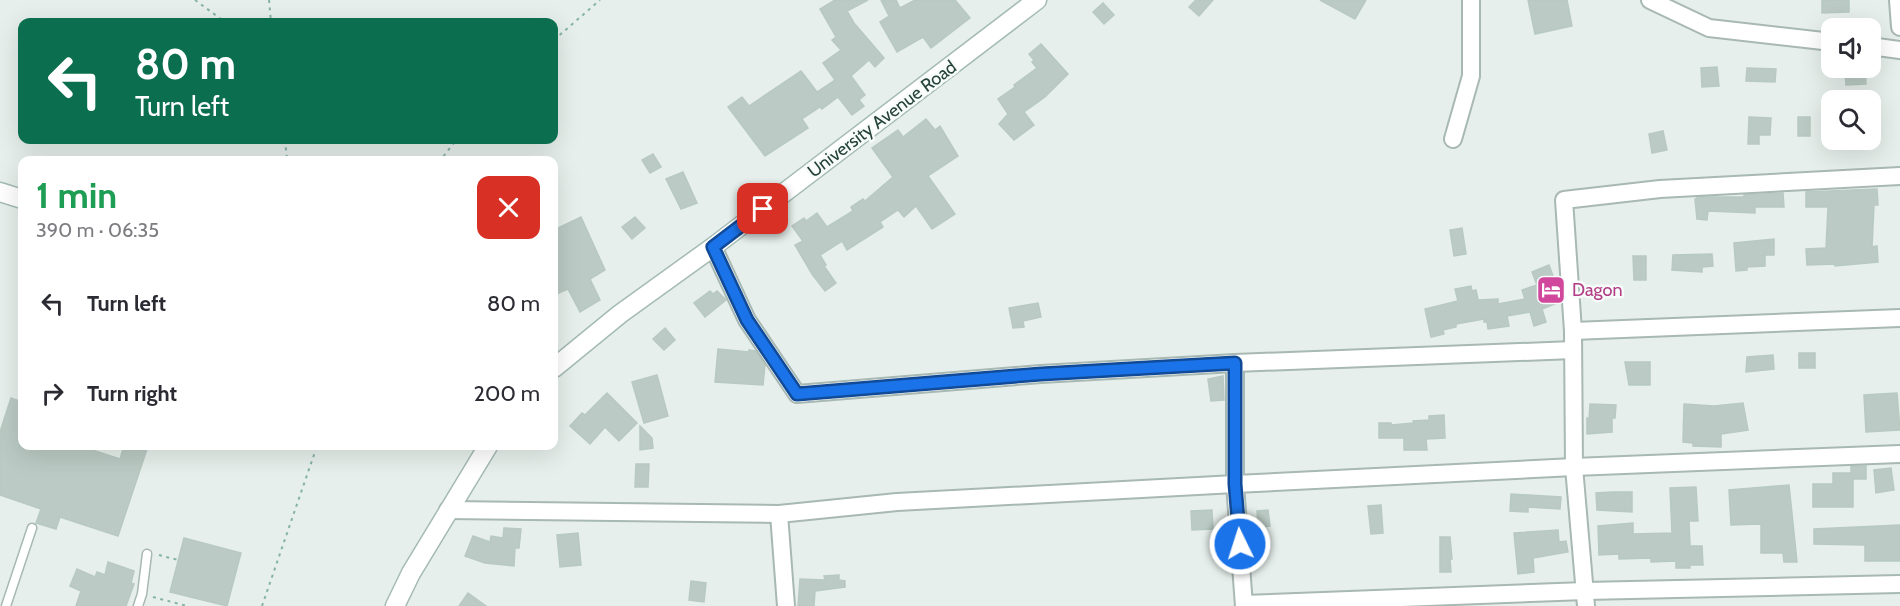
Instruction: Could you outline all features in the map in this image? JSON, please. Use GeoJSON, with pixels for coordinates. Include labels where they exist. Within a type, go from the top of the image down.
{"type":"FeatureCollection","features":[{"type":"Feature","properties":{"kind":"main road","name":"University Avenue Road"},"geometry":{"type":"LineString","coordinates":[[558,365],[620,314],[713,247],[1037,0]]}},
{"type":"Feature","properties":{"kind":"main road"},"geometry":{"type":"LineString","coordinates":[[0,192],[18,198]]}},
{"type":"Feature","properties":{"kind":"main road"},"geometry":{"type":"LineString","coordinates":[[395,606],[411,573],[486,450]]}},
{"type":"Feature","properties":{"kind":"street"},"geometry":{"type":"LineString","coordinates":[[1453,139],[1471,76],[1472,0]]}},
{"type":"Feature","properties":{"kind":"street"},"geometry":{"type":"LineString","coordinates":[[1650,0],[1709,28],[1821,41]]}},
{"type":"Feature","properties":{"kind":"street"},"geometry":{"type":"LineString","coordinates":[[1898,0],[1900,27]]}},
{"type":"Feature","properties":{"kind":"street"},"geometry":{"type":"LineString","coordinates":[[1881,47],[1900,50]]}},
{"type":"Feature","properties":{"kind":"street"},"geometry":{"type":"LineString","coordinates":[[1585,599],[1574,467],[1573,331],[1564,200],[1660,189],[1900,176]]}},
{"type":"Feature","properties":{"kind":"street"},"geometry":{"type":"LineString","coordinates":[[713,247],[747,320],[797,394],[1041,374],[1235,363],[1573,350]]}},
{"type":"Feature","properties":{"kind":"street"},"geometry":{"type":"LineString","coordinates":[[1573,331],[1900,318]]}},
{"type":"Feature","properties":{"kind":"street"},"geometry":{"type":"LineString","coordinates":[[1235,363],[1235,484],[1244,605],[1585,599],[1900,584]]}},
{"type":"Feature","properties":{"kind":"street"},"geometry":{"type":"LineString","coordinates":[[448,510],[779,514],[897,502],[1574,467],[1900,454]]}},
{"type":"Feature","properties":{"kind":"street"},"geometry":{"type":"LineString","coordinates":[[779,514],[786,606]]}},
{"type":"Feature","properties":{"kind":"lane"},"geometry":{"type":"LineString","coordinates":[[6,606],[33,528]]}},
{"type":"Feature","properties":{"kind":"lane"},"geometry":{"type":"LineString","coordinates":[[138,606],[150,554]]}},
{"type":"Feature","properties":{"kind":"path"},"geometry":{"type":"LineString","coordinates":[[195,0],[220,18]]}},
{"type":"Feature","properties":{"kind":"path"},"geometry":{"type":"LineString","coordinates":[[269,0],[271,18]]}},
{"type":"Feature","properties":{"kind":"path"},"geometry":{"type":"LineString","coordinates":[[558,36],[600,0]]}},
{"type":"Feature","properties":{"kind":"path"},"geometry":{"type":"LineString","coordinates":[[443,156],[453,144]]}},
{"type":"Feature","properties":{"kind":"path"},"geometry":{"type":"LineString","coordinates":[[262,606],[316,450]]}},
{"type":"Feature","properties":{"kind":"path"},"geometry":{"type":"LineString","coordinates":[[150,554],[178,560]]}},
{"type":"Feature","properties":{"kind":"path"},"geometry":{"type":"LineString","coordinates":[[142,594],[187,606]]}},
{"type":"Feature","properties":{"kind":"building"},"geometry":{"type":"Polygon","coordinates":[[[835,0],[868,0],[847,11],[854,23],[884,58],[875,67],[869,60],[851,76],[865,95],[859,100],[864,106],[852,115],[838,97],[822,109],[820,107],[802,119],[808,128],[765,156],[728,107],[742,97],[749,106],[801,71],[817,92],[835,80],[823,63],[841,50],[832,40],[836,37],[820,9],[835,0]]]}},
{"type":"Feature","properties":{"kind":"building"},"geometry":{"type":"Polygon","coordinates":[[[881,0],[896,0],[900,8],[915,0],[955,0],[970,18],[931,48],[923,37],[897,52],[880,22],[889,16],[881,0]]]}},
{"type":"Feature","properties":{"kind":"building"},"geometry":{"type":"Polygon","coordinates":[[[1196,0],[1213,0],[1199,16],[1189,7],[1196,0]]]}},
{"type":"Feature","properties":{"kind":"building"},"geometry":{"type":"Polygon","coordinates":[[[1320,0],[1366,0],[1355,19],[1320,0]]]}},
{"type":"Feature","properties":{"kind":"building"},"geometry":{"type":"Polygon","coordinates":[[[1528,0],[1567,0],[1572,26],[1535,34],[1528,0]]]}},
{"type":"Feature","properties":{"kind":"building"},"geometry":{"type":"Polygon","coordinates":[[[1822,0],[1849,0],[1849,12],[1822,13],[1822,0]]]}},
{"type":"Feature","properties":{"kind":"building"},"geometry":{"type":"Polygon","coordinates":[[[1103,3],[1114,15],[1104,24],[1093,12],[1103,3]]]}},
{"type":"Feature","properties":{"kind":"building"},"geometry":{"type":"Polygon","coordinates":[[[1041,44],[1068,74],[1045,97],[1024,112],[1034,125],[1014,140],[999,124],[1008,114],[998,99],[1037,68],[1029,54],[1041,44]]]}},
{"type":"Feature","properties":{"kind":"building"},"geometry":{"type":"Polygon","coordinates":[[[1717,67],[1719,86],[1702,87],[1701,68],[1717,67]]]}},
{"type":"Feature","properties":{"kind":"building"},"geometry":{"type":"Polygon","coordinates":[[[1747,68],[1776,69],[1775,82],[1746,81],[1747,68]]]}},
{"type":"Feature","properties":{"kind":"building"},"geometry":{"type":"Polygon","coordinates":[[[1846,78],[1866,78],[1866,84],[1846,85],[1846,78]]]}},
{"type":"Feature","properties":{"kind":"building"},"geometry":{"type":"Polygon","coordinates":[[[1749,117],[1771,118],[1770,135],[1759,135],[1759,144],[1748,144],[1749,117]]]}},
{"type":"Feature","properties":{"kind":"building"},"geometry":{"type":"Polygon","coordinates":[[[1798,117],[1810,117],[1810,136],[1798,136],[1798,117]]]}},
{"type":"Feature","properties":{"kind":"building"},"geometry":{"type":"Polygon","coordinates":[[[926,119],[935,130],[940,126],[958,156],[928,176],[955,214],[932,229],[916,206],[904,217],[898,210],[880,222],[883,227],[847,250],[842,241],[820,255],[826,265],[824,266],[836,283],[825,291],[795,245],[803,241],[792,226],[804,218],[806,221],[817,213],[827,227],[853,211],[851,207],[863,199],[865,201],[893,177],[872,148],[898,130],[903,137],[926,119]]]}},
{"type":"Feature","properties":{"kind":"building"},"geometry":{"type":"Polygon","coordinates":[[[1663,131],[1667,150],[1652,153],[1649,134],[1663,131]]]}},
{"type":"Feature","properties":{"kind":"building"},"geometry":{"type":"Polygon","coordinates":[[[653,154],[661,167],[650,173],[642,160],[653,154]]]}},
{"type":"Feature","properties":{"kind":"building"},"geometry":{"type":"Polygon","coordinates":[[[683,172],[697,203],[681,209],[666,179],[683,172]]]}},
{"type":"Feature","properties":{"kind":"building"},"geometry":{"type":"Polygon","coordinates":[[[1877,189],[1878,205],[1874,205],[1872,247],[1877,246],[1878,262],[1835,266],[1835,264],[1807,265],[1806,249],[1826,248],[1828,207],[1806,207],[1806,192],[1877,189]]]}},
{"type":"Feature","properties":{"kind":"building"},"geometry":{"type":"Polygon","coordinates":[[[1783,193],[1784,207],[1755,207],[1755,213],[1708,211],[1707,220],[1697,219],[1695,199],[1697,197],[1744,197],[1744,195],[1783,193]]]}},
{"type":"Feature","properties":{"kind":"building"},"geometry":{"type":"Polygon","coordinates":[[[581,217],[605,270],[590,279],[600,300],[580,312],[568,289],[558,293],[558,228],[581,217]]]}},
{"type":"Feature","properties":{"kind":"building"},"geometry":{"type":"Polygon","coordinates":[[[635,217],[645,228],[632,239],[622,227],[635,217]]]}},
{"type":"Feature","properties":{"kind":"building"},"geometry":{"type":"Polygon","coordinates":[[[1462,228],[1466,254],[1454,256],[1450,230],[1462,228]]]}},
{"type":"Feature","properties":{"kind":"building"},"geometry":{"type":"Polygon","coordinates":[[[1774,239],[1774,255],[1765,255],[1765,266],[1747,267],[1747,270],[1736,271],[1734,243],[1774,239]]]}},
{"type":"Feature","properties":{"kind":"building"},"geometry":{"type":"Polygon","coordinates":[[[1712,254],[1713,266],[1702,267],[1702,272],[1672,270],[1673,255],[1712,254]]]}},
{"type":"Feature","properties":{"kind":"building"},"geometry":{"type":"Polygon","coordinates":[[[1633,256],[1646,256],[1646,280],[1634,280],[1633,256]]]}},
{"type":"Feature","properties":{"kind":"building"},"geometry":{"type":"Polygon","coordinates":[[[1549,265],[1560,295],[1560,302],[1542,309],[1546,322],[1534,326],[1530,312],[1507,316],[1509,326],[1488,329],[1484,319],[1456,324],[1456,327],[1443,330],[1444,334],[1431,337],[1425,309],[1458,301],[1455,289],[1471,286],[1472,291],[1476,290],[1478,300],[1498,299],[1498,304],[1525,299],[1522,290],[1537,285],[1532,272],[1549,265]]]}},
{"type":"Feature","properties":{"kind":"building"},"geometry":{"type":"Polygon","coordinates":[[[710,291],[713,294],[717,291],[726,300],[705,317],[694,303],[710,291]]]}},
{"type":"Feature","properties":{"kind":"building"},"geometry":{"type":"Polygon","coordinates":[[[1038,303],[1041,317],[1023,321],[1024,327],[1013,328],[1009,308],[1038,303]]]}},
{"type":"Feature","properties":{"kind":"building"},"geometry":{"type":"Polygon","coordinates":[[[665,328],[675,340],[664,350],[653,339],[665,328]]]}},
{"type":"Feature","properties":{"kind":"building"},"geometry":{"type":"Polygon","coordinates":[[[718,349],[755,351],[765,365],[763,385],[715,382],[718,349]]]}},
{"type":"Feature","properties":{"kind":"building"},"geometry":{"type":"Polygon","coordinates":[[[1799,353],[1815,353],[1815,368],[1799,368],[1799,353]]]}},
{"type":"Feature","properties":{"kind":"building"},"geometry":{"type":"Polygon","coordinates":[[[1773,355],[1774,369],[1746,372],[1747,357],[1773,355]]]}},
{"type":"Feature","properties":{"kind":"building"},"geometry":{"type":"Polygon","coordinates":[[[1625,362],[1650,362],[1650,385],[1629,385],[1625,362]]]}},
{"type":"Feature","properties":{"kind":"building"},"geometry":{"type":"Polygon","coordinates":[[[657,375],[668,416],[644,423],[632,382],[657,375]]]}},
{"type":"Feature","properties":{"kind":"building"},"geometry":{"type":"Polygon","coordinates":[[[1223,376],[1224,400],[1211,401],[1208,379],[1223,376]]]}},
{"type":"Feature","properties":{"kind":"building"},"geometry":{"type":"Polygon","coordinates":[[[607,393],[637,423],[619,441],[605,427],[590,444],[570,426],[607,393]]]}},
{"type":"Feature","properties":{"kind":"building"},"geometry":{"type":"Polygon","coordinates":[[[1897,393],[1900,430],[1866,432],[1864,395],[1897,393]]]}},
{"type":"Feature","properties":{"kind":"building"},"geometry":{"type":"Polygon","coordinates":[[[11,398],[18,401],[18,450],[92,450],[120,459],[123,450],[147,450],[118,536],[60,517],[56,529],[36,523],[41,509],[0,495],[0,432],[11,398]]]}},
{"type":"Feature","properties":{"kind":"building"},"geometry":{"type":"Polygon","coordinates":[[[1743,403],[1748,430],[1721,434],[1721,447],[1693,446],[1693,443],[1683,442],[1684,404],[1714,406],[1743,403]]]}},
{"type":"Feature","properties":{"kind":"building"},"geometry":{"type":"Polygon","coordinates":[[[1590,404],[1616,405],[1615,418],[1612,418],[1612,432],[1587,434],[1590,404]]]}},
{"type":"Feature","properties":{"kind":"building"},"geometry":{"type":"Polygon","coordinates":[[[1444,415],[1445,438],[1426,439],[1427,450],[1404,450],[1404,438],[1379,438],[1379,423],[1391,423],[1391,425],[1414,423],[1413,421],[1429,420],[1429,416],[1444,415]]]}},
{"type":"Feature","properties":{"kind":"building"},"geometry":{"type":"Polygon","coordinates":[[[640,426],[652,438],[653,448],[640,450],[640,426]]]}},
{"type":"Feature","properties":{"kind":"building"},"geometry":{"type":"Polygon","coordinates":[[[636,464],[649,464],[648,487],[635,487],[636,464]]]}},
{"type":"Feature","properties":{"kind":"building"},"geometry":{"type":"Polygon","coordinates":[[[1851,466],[1866,466],[1866,479],[1853,479],[1853,507],[1813,507],[1813,484],[1833,484],[1833,473],[1851,473],[1851,466]]]}},
{"type":"Feature","properties":{"kind":"building"},"geometry":{"type":"Polygon","coordinates":[[[1891,468],[1894,490],[1876,493],[1874,470],[1891,468]]]}},
{"type":"Feature","properties":{"kind":"building"},"geometry":{"type":"Polygon","coordinates":[[[1789,485],[1797,562],[1784,562],[1783,553],[1761,553],[1761,524],[1731,525],[1729,490],[1789,485]]]}},
{"type":"Feature","properties":{"kind":"building"},"geometry":{"type":"Polygon","coordinates":[[[1696,487],[1698,521],[1689,521],[1690,546],[1702,546],[1703,565],[1676,568],[1676,561],[1651,562],[1651,558],[1619,559],[1619,554],[1599,555],[1598,526],[1633,523],[1633,534],[1672,533],[1670,488],[1696,487]]]}},
{"type":"Feature","properties":{"kind":"building"},"geometry":{"type":"Polygon","coordinates":[[[1632,492],[1632,512],[1597,510],[1596,493],[1632,492]]]}},
{"type":"Feature","properties":{"kind":"building"},"geometry":{"type":"Polygon","coordinates":[[[1511,494],[1561,497],[1560,509],[1528,507],[1528,512],[1510,511],[1511,494]]]}},
{"type":"Feature","properties":{"kind":"building"},"geometry":{"type":"Polygon","coordinates":[[[1381,505],[1383,533],[1371,534],[1368,506],[1381,505]]]}},
{"type":"Feature","properties":{"kind":"building"},"geometry":{"type":"Polygon","coordinates":[[[1212,510],[1213,529],[1192,530],[1191,511],[1212,510]]]}},
{"type":"Feature","properties":{"kind":"building"},"geometry":{"type":"Polygon","coordinates":[[[1268,510],[1270,526],[1258,527],[1257,511],[1268,510]]]}},
{"type":"Feature","properties":{"kind":"building"},"geometry":{"type":"Polygon","coordinates":[[[1900,525],[1900,561],[1865,561],[1865,545],[1814,544],[1814,529],[1900,525]]]}},
{"type":"Feature","properties":{"kind":"building"},"geometry":{"type":"Polygon","coordinates":[[[504,528],[521,529],[519,548],[515,548],[514,566],[485,563],[465,556],[473,536],[490,542],[491,536],[503,538],[504,528]]]}},
{"type":"Feature","properties":{"kind":"building"},"geometry":{"type":"Polygon","coordinates":[[[1558,530],[1559,542],[1566,541],[1568,552],[1533,558],[1534,572],[1518,574],[1514,533],[1558,530]]]}},
{"type":"Feature","properties":{"kind":"building"},"geometry":{"type":"Polygon","coordinates":[[[578,533],[581,565],[560,567],[557,535],[578,533]]]}},
{"type":"Feature","properties":{"kind":"building"},"geometry":{"type":"Polygon","coordinates":[[[1440,537],[1450,537],[1451,572],[1440,572],[1440,537]]]}},
{"type":"Feature","properties":{"kind":"building"},"geometry":{"type":"Polygon","coordinates":[[[184,538],[241,553],[227,606],[170,592],[184,538]]]}},
{"type":"Feature","properties":{"kind":"building"},"geometry":{"type":"Polygon","coordinates":[[[108,562],[134,571],[131,583],[134,584],[126,606],[76,606],[81,591],[70,586],[77,569],[95,577],[97,572],[105,575],[108,562]]]}},
{"type":"Feature","properties":{"kind":"building"},"geometry":{"type":"Polygon","coordinates":[[[839,575],[839,580],[845,581],[845,587],[815,591],[814,606],[798,606],[800,579],[825,580],[824,576],[839,575]]]}},
{"type":"Feature","properties":{"kind":"building"},"geometry":{"type":"Polygon","coordinates":[[[691,581],[706,583],[704,602],[689,600],[691,581]]]}},
{"type":"Feature","properties":{"kind":"building"},"geometry":{"type":"Polygon","coordinates":[[[468,593],[486,606],[459,606],[468,593]]]}},
{"type":"Feature","properties":{"kind":"place","name":"Dagon"},"geometry":{"type":"Point","coordinates":[1551,290]}},
{"type":"Feature","properties":{"kind":"route"},"geometry":{"type":"LineString","coordinates":[[763,209],[713,247],[747,320],[797,394],[1041,374],[1235,363],[1235,484],[1240,544]]}}]}
